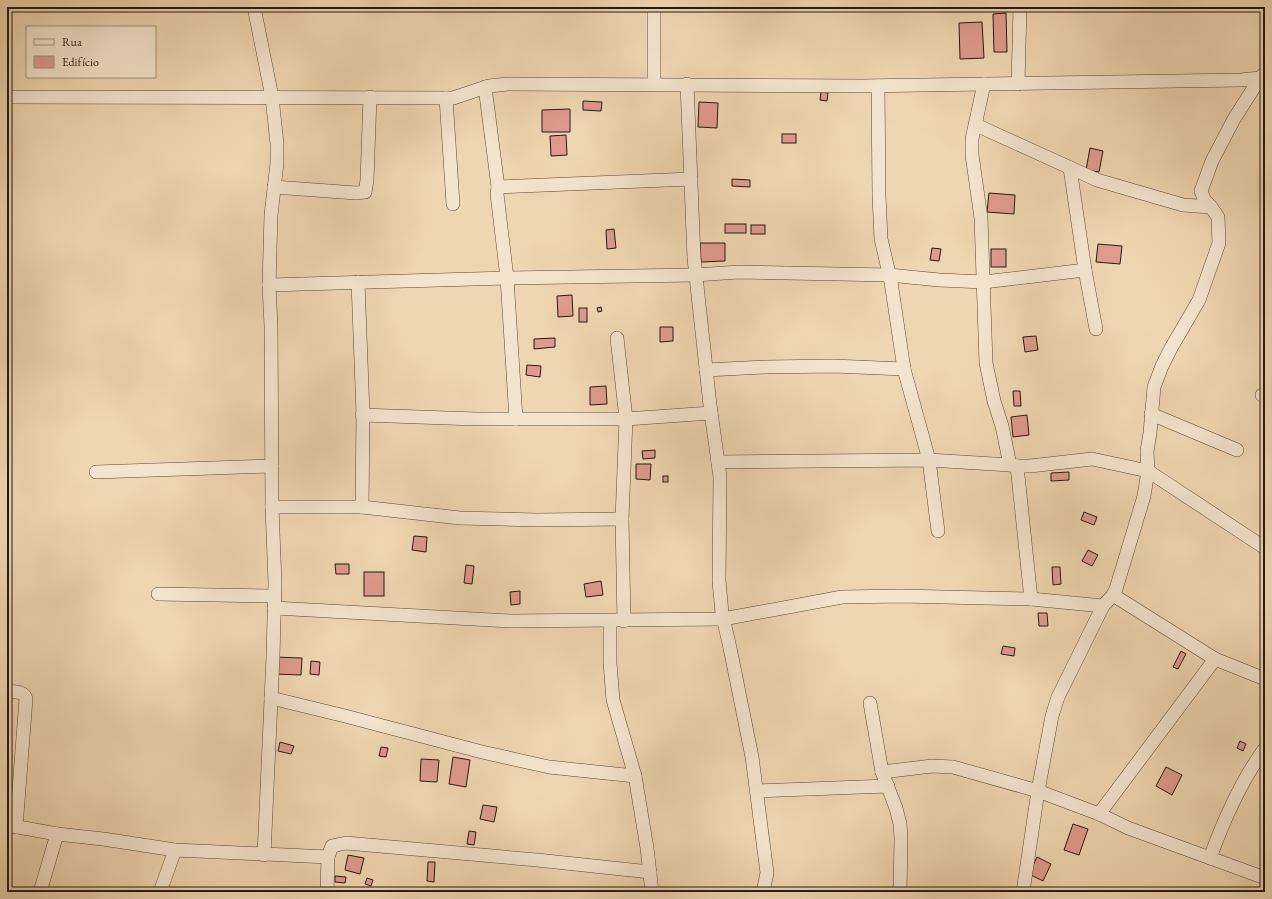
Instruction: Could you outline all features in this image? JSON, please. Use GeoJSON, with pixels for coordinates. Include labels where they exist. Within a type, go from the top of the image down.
{"type":"FeatureCollection","features":[{"type":"Feature","properties":{"kind":"street"},"geometry":{"type":"LineString","coordinates":[[254,7],[272,97],[277,144],[277,163],[271,215],[269,285],[271,326],[274,602],[264,854]]}},
{"type":"Feature","properties":{"kind":"street"},"geometry":{"type":"LineString","coordinates":[[654,7],[654,84]]}},
{"type":"Feature","properties":{"kind":"street"},"geometry":{"type":"LineString","coordinates":[[1018,84],[1020,7]]}},
{"type":"Feature","properties":{"kind":"street"},"geometry":{"type":"LineString","coordinates":[[7,97],[453,98],[485,87],[508,84],[878,86],[1241,80],[1263,78]]}},
{"type":"Feature","properties":{"kind":"street"},"geometry":{"type":"LineString","coordinates":[[1023,892],[1038,791],[1052,716],[1058,697],[1103,606],[1113,595],[1144,496],[1148,472],[1147,451],[1154,387],[1162,366],[1199,300],[1219,243],[1218,218],[1211,207],[1204,200],[1201,191],[1209,169],[1234,119],[1263,78]]}},
{"type":"Feature","properties":{"kind":"street"},"geometry":{"type":"LineString","coordinates":[[687,84],[695,275],[720,477],[719,581],[723,619],[752,757],[757,791],[767,873],[763,892]]}},
{"type":"Feature","properties":{"kind":"street"},"geometry":{"type":"LineString","coordinates":[[984,84],[972,139],[972,155],[981,218],[986,363],[994,401],[1014,466],[1031,599]]}},
{"type":"Feature","properties":{"kind":"street"},"geometry":{"type":"LineString","coordinates":[[878,86],[881,239],[889,275],[904,369],[929,460],[938,531]]}},
{"type":"Feature","properties":{"kind":"street"},"geometry":{"type":"LineString","coordinates":[[485,87],[508,278],[516,419]]}},
{"type":"Feature","properties":{"kind":"street"},"geometry":{"type":"LineString","coordinates":[[274,187],[356,193],[365,192],[367,180],[370,97]]}},
{"type":"Feature","properties":{"kind":"street"},"geometry":{"type":"LineString","coordinates":[[446,98],[453,204]]}},
{"type":"Feature","properties":{"kind":"street"},"geometry":{"type":"LineString","coordinates":[[976,125],[1097,180],[1183,205],[1211,207]]}},
{"type":"Feature","properties":{"kind":"street"},"geometry":{"type":"LineString","coordinates":[[1070,168],[1085,270],[1096,329]]}},
{"type":"Feature","properties":{"kind":"street"},"geometry":{"type":"LineString","coordinates":[[498,187],[691,179]]}},
{"type":"Feature","properties":{"kind":"street"},"geometry":{"type":"LineString","coordinates":[[269,285],[508,278],[695,275],[739,272],[889,275],[939,280],[984,282],[1085,270]]}},
{"type":"Feature","properties":{"kind":"street"},"geometry":{"type":"LineString","coordinates":[[358,282],[362,415],[362,507]]}},
{"type":"Feature","properties":{"kind":"street"},"geometry":{"type":"LineString","coordinates":[[617,338],[626,419],[622,519],[624,621]]}},
{"type":"Feature","properties":{"kind":"street"},"geometry":{"type":"LineString","coordinates":[[706,370],[766,366],[833,366],[904,369]]}},
{"type":"Feature","properties":{"kind":"street"},"geometry":{"type":"LineString","coordinates":[[362,415],[476,419],[626,419],[711,413]]}},
{"type":"Feature","properties":{"kind":"street"},"geometry":{"type":"LineString","coordinates":[[1151,414],[1237,450]]}},
{"type":"Feature","properties":{"kind":"street"},"geometry":{"type":"LineString","coordinates":[[718,462],[929,460],[1030,466],[1092,459],[1148,472],[1264,546]]}},
{"type":"Feature","properties":{"kind":"street"},"geometry":{"type":"LineString","coordinates":[[96,472],[272,466]]}},
{"type":"Feature","properties":{"kind":"street"},"geometry":{"type":"LineString","coordinates":[[272,507],[362,507],[460,518],[537,520],[622,519]]}},
{"type":"Feature","properties":{"kind":"street"},"geometry":{"type":"LineString","coordinates":[[158,594],[511,621],[723,619],[842,597],[901,596],[1031,599],[1103,606]]}},
{"type":"Feature","properties":{"kind":"street"},"geometry":{"type":"LineString","coordinates":[[1113,595],[1215,658],[1265,679]]}},
{"type":"Feature","properties":{"kind":"street"},"geometry":{"type":"LineString","coordinates":[[610,621],[610,663],[613,700],[635,776],[652,892]]}},
{"type":"Feature","properties":{"kind":"street"},"geometry":{"type":"LineString","coordinates":[[1098,814],[1215,658]]}},
{"type":"Feature","properties":{"kind":"street"},"geometry":{"type":"LineString","coordinates":[[7,691],[21,693],[25,695],[26,699],[12,826],[57,834],[103,839],[175,850],[328,857]]}},
{"type":"Feature","properties":{"kind":"street"},"geometry":{"type":"LineString","coordinates":[[271,698],[482,752],[549,767],[635,776]]}},
{"type":"Feature","properties":{"kind":"street"},"geometry":{"type":"LineString","coordinates":[[870,703],[882,772],[900,824],[900,892]]}},
{"type":"Feature","properties":{"kind":"street"},"geometry":{"type":"LineString","coordinates":[[1210,858],[1222,825],[1252,766],[1265,748]]}},
{"type":"Feature","properties":{"kind":"street"},"geometry":{"type":"LineString","coordinates":[[882,772],[932,766],[953,767],[1038,791],[1098,814],[1128,828],[1265,878]]}},
{"type":"Feature","properties":{"kind":"street"},"geometry":{"type":"LineString","coordinates":[[757,791],[888,786]]}},
{"type":"Feature","properties":{"kind":"street"},"geometry":{"type":"LineString","coordinates":[[40,892],[57,834]]}},
{"type":"Feature","properties":{"kind":"street"},"geometry":{"type":"LineString","coordinates":[[327,892],[328,857],[332,846],[346,843],[537,860],[650,872]]}},
{"type":"Feature","properties":{"kind":"street"},"geometry":{"type":"LineString","coordinates":[[160,892],[175,850]]}},
{"type":"Feature","properties":{"kind":"building"},"geometry":{"type":"Polygon","coordinates":[[[1006,13],[1007,52],[994,52],[993,14],[1006,13]]]}},
{"type":"Feature","properties":{"kind":"building"},"geometry":{"type":"Polygon","coordinates":[[[982,22],[984,58],[960,59],[959,23],[982,22]]]}},
{"type":"Feature","properties":{"kind":"building"},"geometry":{"type":"Polygon","coordinates":[[[821,92],[828,93],[827,101],[820,100],[821,92]]]}},
{"type":"Feature","properties":{"kind":"building"},"geometry":{"type":"Polygon","coordinates":[[[583,101],[602,102],[601,111],[583,110],[583,101]]]}},
{"type":"Feature","properties":{"kind":"building"},"geometry":{"type":"Polygon","coordinates":[[[699,102],[718,103],[717,128],[698,127],[699,102]]]}},
{"type":"Feature","properties":{"kind":"building"},"geometry":{"type":"Polygon","coordinates":[[[570,109],[570,132],[542,132],[542,110],[570,109]]]}},
{"type":"Feature","properties":{"kind":"building"},"geometry":{"type":"Polygon","coordinates":[[[782,134],[796,134],[796,143],[782,143],[782,134]]]}},
{"type":"Feature","properties":{"kind":"building"},"geometry":{"type":"Polygon","coordinates":[[[566,135],[567,155],[551,156],[550,136],[566,135]]]}},
{"type":"Feature","properties":{"kind":"building"},"geometry":{"type":"Polygon","coordinates":[[[1090,148],[1103,151],[1099,172],[1086,170],[1090,148]]]}},
{"type":"Feature","properties":{"kind":"building"},"geometry":{"type":"Polygon","coordinates":[[[732,179],[750,180],[750,187],[732,186],[732,179]]]}},
{"type":"Feature","properties":{"kind":"building"},"geometry":{"type":"Polygon","coordinates":[[[989,193],[1015,195],[1014,214],[987,212],[989,193]]]}},
{"type":"Feature","properties":{"kind":"building"},"geometry":{"type":"Polygon","coordinates":[[[725,224],[746,224],[746,233],[725,233],[725,224]]]}},
{"type":"Feature","properties":{"kind":"building"},"geometry":{"type":"Polygon","coordinates":[[[751,225],[765,225],[765,234],[751,234],[751,225]]]}},
{"type":"Feature","properties":{"kind":"building"},"geometry":{"type":"Polygon","coordinates":[[[614,229],[616,248],[607,249],[606,230],[614,229]]]}},
{"type":"Feature","properties":{"kind":"building"},"geometry":{"type":"Polygon","coordinates":[[[700,243],[725,243],[725,261],[701,262],[700,243]]]}},
{"type":"Feature","properties":{"kind":"building"},"geometry":{"type":"Polygon","coordinates":[[[1098,244],[1122,246],[1120,264],[1096,262],[1098,244]]]}},
{"type":"Feature","properties":{"kind":"building"},"geometry":{"type":"Polygon","coordinates":[[[932,248],[941,249],[939,261],[930,260],[932,248]]]}},
{"type":"Feature","properties":{"kind":"building"},"geometry":{"type":"Polygon","coordinates":[[[991,249],[1006,249],[1006,267],[991,267],[991,249]]]}},
{"type":"Feature","properties":{"kind":"building"},"geometry":{"type":"Polygon","coordinates":[[[572,295],[573,316],[558,317],[557,296],[572,295]]]}},
{"type":"Feature","properties":{"kind":"building"},"geometry":{"type":"Polygon","coordinates":[[[601,307],[602,311],[598,312],[597,308],[601,307]]]}},
{"type":"Feature","properties":{"kind":"building"},"geometry":{"type":"Polygon","coordinates":[[[579,308],[587,308],[587,322],[579,322],[579,308]]]}},
{"type":"Feature","properties":{"kind":"building"},"geometry":{"type":"Polygon","coordinates":[[[660,327],[673,327],[673,341],[660,342],[660,327]]]}},
{"type":"Feature","properties":{"kind":"building"},"geometry":{"type":"Polygon","coordinates":[[[1036,336],[1038,350],[1025,352],[1023,337],[1036,336]]]}},
{"type":"Feature","properties":{"kind":"building"},"geometry":{"type":"Polygon","coordinates":[[[555,338],[555,347],[534,349],[534,339],[555,338]]]}},
{"type":"Feature","properties":{"kind":"building"},"geometry":{"type":"Polygon","coordinates":[[[527,365],[541,366],[540,377],[526,375],[527,365]]]}},
{"type":"Feature","properties":{"kind":"building"},"geometry":{"type":"Polygon","coordinates":[[[606,386],[607,404],[590,405],[590,387],[606,386]]]}},
{"type":"Feature","properties":{"kind":"building"},"geometry":{"type":"Polygon","coordinates":[[[1013,391],[1020,391],[1021,406],[1014,406],[1013,391]]]}},
{"type":"Feature","properties":{"kind":"building"},"geometry":{"type":"Polygon","coordinates":[[[1027,415],[1029,435],[1013,437],[1011,417],[1027,415]]]}},
{"type":"Feature","properties":{"kind":"building"},"geometry":{"type":"Polygon","coordinates":[[[655,450],[655,458],[643,459],[642,451],[655,450]]]}},
{"type":"Feature","properties":{"kind":"building"},"geometry":{"type":"Polygon","coordinates":[[[636,464],[651,464],[650,480],[636,479],[636,464]]]}},
{"type":"Feature","properties":{"kind":"building"},"geometry":{"type":"Polygon","coordinates":[[[1069,472],[1069,480],[1051,481],[1051,473],[1069,472]]]}},
{"type":"Feature","properties":{"kind":"building"},"geometry":{"type":"Polygon","coordinates":[[[663,476],[668,476],[668,482],[663,482],[663,476]]]}},
{"type":"Feature","properties":{"kind":"building"},"geometry":{"type":"Polygon","coordinates":[[[1084,512],[1097,517],[1094,525],[1081,520],[1084,512]]]}},
{"type":"Feature","properties":{"kind":"building"},"geometry":{"type":"Polygon","coordinates":[[[414,536],[427,537],[426,552],[412,550],[414,536]]]}},
{"type":"Feature","properties":{"kind":"building"},"geometry":{"type":"Polygon","coordinates":[[[1088,550],[1098,555],[1092,566],[1082,561],[1088,550]]]}},
{"type":"Feature","properties":{"kind":"building"},"geometry":{"type":"Polygon","coordinates":[[[335,564],[349,564],[349,574],[336,574],[335,564]]]}},
{"type":"Feature","properties":{"kind":"building"},"geometry":{"type":"Polygon","coordinates":[[[466,565],[474,566],[472,584],[464,583],[466,565]]]}},
{"type":"Feature","properties":{"kind":"building"},"geometry":{"type":"Polygon","coordinates":[[[1052,567],[1060,567],[1061,584],[1053,585],[1052,567]]]}},
{"type":"Feature","properties":{"kind":"building"},"geometry":{"type":"Polygon","coordinates":[[[364,572],[384,572],[384,596],[364,596],[364,572]]]}},
{"type":"Feature","properties":{"kind":"building"},"geometry":{"type":"Polygon","coordinates":[[[601,581],[603,595],[586,597],[584,584],[601,581]]]}},
{"type":"Feature","properties":{"kind":"building"},"geometry":{"type":"Polygon","coordinates":[[[520,591],[520,604],[511,605],[510,592],[520,591]]]}},
{"type":"Feature","properties":{"kind":"building"},"geometry":{"type":"Polygon","coordinates":[[[1038,613],[1047,613],[1048,626],[1039,626],[1038,613]]]}},
{"type":"Feature","properties":{"kind":"building"},"geometry":{"type":"Polygon","coordinates":[[[1003,646],[1015,648],[1014,656],[1001,654],[1003,646]]]}},
{"type":"Feature","properties":{"kind":"building"},"geometry":{"type":"Polygon","coordinates":[[[1181,651],[1186,654],[1178,669],[1173,667],[1181,651]]]}},
{"type":"Feature","properties":{"kind":"building"},"geometry":{"type":"Polygon","coordinates":[[[275,657],[302,658],[301,675],[274,674],[275,657]]]}},
{"type":"Feature","properties":{"kind":"building"},"geometry":{"type":"Polygon","coordinates":[[[311,661],[320,662],[319,675],[310,674],[311,661]]]}},
{"type":"Feature","properties":{"kind":"building"},"geometry":{"type":"Polygon","coordinates":[[[1240,741],[1246,744],[1243,751],[1237,748],[1240,741]]]}},
{"type":"Feature","properties":{"kind":"building"},"geometry":{"type":"Polygon","coordinates":[[[280,742],[294,746],[291,754],[278,751],[280,742]]]}},
{"type":"Feature","properties":{"kind":"building"},"geometry":{"type":"Polygon","coordinates":[[[381,747],[388,748],[386,757],[379,756],[381,747]]]}},
{"type":"Feature","properties":{"kind":"building"},"geometry":{"type":"Polygon","coordinates":[[[453,757],[470,760],[466,787],[449,784],[453,757]]]}},
{"type":"Feature","properties":{"kind":"building"},"geometry":{"type":"Polygon","coordinates":[[[421,759],[439,760],[437,782],[420,781],[421,759]]]}},
{"type":"Feature","properties":{"kind":"building"},"geometry":{"type":"Polygon","coordinates":[[[1166,767],[1182,775],[1172,795],[1156,786],[1166,767]]]}},
{"type":"Feature","properties":{"kind":"building"},"geometry":{"type":"Polygon","coordinates":[[[483,805],[497,807],[494,822],[480,819],[483,805]]]}},
{"type":"Feature","properties":{"kind":"building"},"geometry":{"type":"Polygon","coordinates":[[[1073,824],[1088,829],[1079,855],[1064,850],[1073,824]]]}},
{"type":"Feature","properties":{"kind":"building"},"geometry":{"type":"Polygon","coordinates":[[[469,831],[476,832],[474,845],[467,844],[469,831]]]}},
{"type":"Feature","properties":{"kind":"building"},"geometry":{"type":"Polygon","coordinates":[[[348,855],[364,858],[360,874],[345,870],[348,855]]]}},
{"type":"Feature","properties":{"kind":"building"},"geometry":{"type":"Polygon","coordinates":[[[1037,857],[1051,864],[1043,881],[1029,874],[1037,857]]]}},
{"type":"Feature","properties":{"kind":"building"},"geometry":{"type":"Polygon","coordinates":[[[428,862],[435,862],[434,882],[427,881],[428,862]]]}},
{"type":"Feature","properties":{"kind":"building"},"geometry":{"type":"Polygon","coordinates":[[[335,876],[346,877],[345,883],[335,882],[335,876]]]}},
{"type":"Feature","properties":{"kind":"building"},"geometry":{"type":"Polygon","coordinates":[[[367,878],[373,880],[371,886],[365,884],[367,878]]]}},
{"type":"Feature","properties":{"kind":"building"},"geometry":{"type":"Polygon","coordinates":[[[427,887],[432,888],[432,892],[427,892],[427,887]]]}}]}
